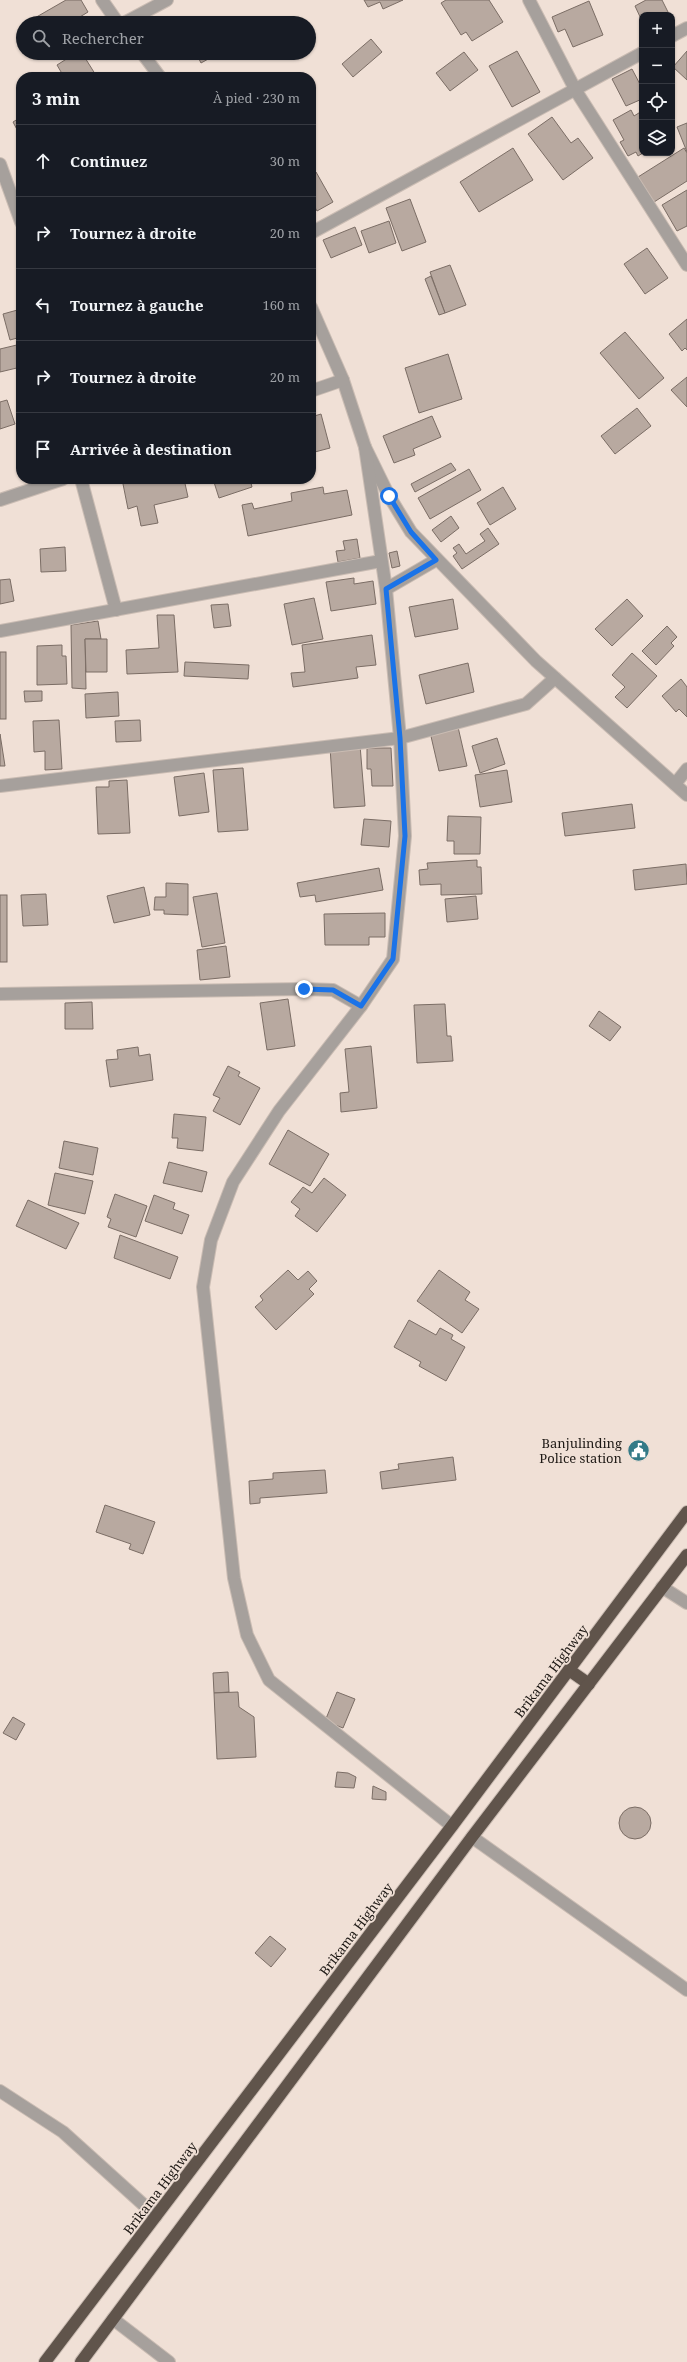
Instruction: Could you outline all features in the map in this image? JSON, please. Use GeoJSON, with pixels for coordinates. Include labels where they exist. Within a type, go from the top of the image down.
{"type":"FeatureCollection","features":[{"type":"Feature","properties":{"kind":"highway","name":"Brikama Highway"},"geometry":{"type":"LineString","coordinates":[[45,2362],[452,1826],[687,1512]]}},
{"type":"Feature","properties":{"kind":"highway"},"geometry":{"type":"LineString","coordinates":[[81,2362],[472,1837],[687,1555]]}},
{"type":"Feature","properties":{"kind":"highway"},"geometry":{"type":"LineString","coordinates":[[569,1670],[589,1684]]}},
{"type":"Feature","properties":{"kind":"street"},"geometry":{"type":"LineString","coordinates":[[102,0],[113,16]]}},
{"type":"Feature","properties":{"kind":"street"},"geometry":{"type":"LineString","coordinates":[[137,16],[167,0]]}},
{"type":"Feature","properties":{"kind":"street"},"geometry":{"type":"LineString","coordinates":[[530,0],[576,91],[687,265]]}},
{"type":"Feature","properties":{"kind":"street"},"geometry":{"type":"LineString","coordinates":[[675,34],[687,28]]}},
{"type":"Feature","properties":{"kind":"street"},"geometry":{"type":"LineString","coordinates":[[316,229],[576,91],[639,55]]}},
{"type":"Feature","properties":{"kind":"street"},"geometry":{"type":"LineString","coordinates":[[147,60],[156,72]]}},
{"type":"Feature","properties":{"kind":"street"},"geometry":{"type":"LineString","coordinates":[[0,164],[16,208]]}},
{"type":"Feature","properties":{"kind":"street"},"geometry":{"type":"LineString","coordinates":[[316,318],[343,380],[365,447],[389,496],[411,532],[436,560],[555,678],[687,795]]}},
{"type":"Feature","properties":{"kind":"street"},"geometry":{"type":"LineString","coordinates":[[316,389],[343,380]]}},
{"type":"Feature","properties":{"kind":"street"},"geometry":{"type":"LineString","coordinates":[[365,447],[386,589],[400,738],[405,836],[393,959],[361,1006],[279,1111],[233,1182],[211,1240],[203,1288],[234,1578],[247,1635],[269,1680],[452,1826]]}},
{"type":"Feature","properties":{"kind":"street"},"geometry":{"type":"LineString","coordinates":[[0,500],[49,484]]}},
{"type":"Feature","properties":{"kind":"street"},"geometry":{"type":"LineString","coordinates":[[82,484],[116,610]]}},
{"type":"Feature","properties":{"kind":"street"},"geometry":{"type":"LineString","coordinates":[[386,589],[436,560]]}},
{"type":"Feature","properties":{"kind":"street"},"geometry":{"type":"LineString","coordinates":[[0,631],[381,561]]}},
{"type":"Feature","properties":{"kind":"street"},"geometry":{"type":"LineString","coordinates":[[0,786],[400,738],[526,704],[555,678]]}},
{"type":"Feature","properties":{"kind":"street"},"geometry":{"type":"LineString","coordinates":[[675,784],[687,769]]}},
{"type":"Feature","properties":{"kind":"street"},"geometry":{"type":"LineString","coordinates":[[0,994],[304,989],[333,990],[361,1006]]}},
{"type":"Feature","properties":{"kind":"street"},"geometry":{"type":"LineString","coordinates":[[662,1587],[687,1603]]}},
{"type":"Feature","properties":{"kind":"street"},"geometry":{"type":"LineString","coordinates":[[472,1837],[687,1990]]}},
{"type":"Feature","properties":{"kind":"street"},"geometry":{"type":"LineString","coordinates":[[0,2091],[63,2132],[156,2216]]}},
{"type":"Feature","properties":{"kind":"street"},"geometry":{"type":"LineString","coordinates":[[113,2319],[169,2362]]}},
{"type":"Feature","properties":{"kind":"building"},"geometry":{"type":"Polygon","coordinates":[[[66,0],[81,0],[88,12],[81,16],[38,16],[66,0]]]}},
{"type":"Feature","properties":{"kind":"building"},"geometry":{"type":"Polygon","coordinates":[[[364,0],[403,0],[383,9],[380,2],[368,7],[364,0]]]}},
{"type":"Feature","properties":{"kind":"building"},"geometry":{"type":"Polygon","coordinates":[[[446,0],[489,0],[503,22],[472,41],[466,32],[461,35],[441,3],[446,0]]]}},
{"type":"Feature","properties":{"kind":"building"},"geometry":{"type":"Polygon","coordinates":[[[646,0],[662,0],[668,12],[639,12],[639,15],[635,6],[646,0]]]}},
{"type":"Feature","properties":{"kind":"building"},"geometry":{"type":"Polygon","coordinates":[[[589,1],[603,35],[573,47],[565,29],[558,32],[552,17],[589,1]]]}},
{"type":"Feature","properties":{"kind":"building"},"geometry":{"type":"Polygon","coordinates":[[[371,39],[382,52],[353,77],[342,64],[371,39]]]}},
{"type":"Feature","properties":{"kind":"building"},"geometry":{"type":"Polygon","coordinates":[[[517,51],[540,92],[512,107],[489,66],[517,51]]]}},
{"type":"Feature","properties":{"kind":"building"},"geometry":{"type":"Polygon","coordinates":[[[687,51],[687,80],[675,69],[675,65],[687,51]]]}},
{"type":"Feature","properties":{"kind":"building"},"geometry":{"type":"Polygon","coordinates":[[[464,52],[478,70],[450,91],[436,73],[464,52]]]}},
{"type":"Feature","properties":{"kind":"building"},"geometry":{"type":"Polygon","coordinates":[[[65,60],[86,60],[94,72],[61,72],[57,65],[65,60]]]}},
{"type":"Feature","properties":{"kind":"building"},"geometry":{"type":"Polygon","coordinates":[[[200,60],[206,60],[201,63],[200,60]]]}},
{"type":"Feature","properties":{"kind":"building"},"geometry":{"type":"Polygon","coordinates":[[[632,69],[639,82],[639,100],[626,106],[612,79],[632,69]]]}},
{"type":"Feature","properties":{"kind":"building"},"geometry":{"type":"Polygon","coordinates":[[[631,110],[634,116],[639,113],[639,155],[636,152],[628,156],[620,142],[624,140],[613,120],[631,110]]]}},
{"type":"Feature","properties":{"kind":"building"},"geometry":{"type":"Polygon","coordinates":[[[552,117],[571,143],[578,138],[593,158],[563,180],[528,134],[552,117]]]}},
{"type":"Feature","properties":{"kind":"building"},"geometry":{"type":"Polygon","coordinates":[[[16,120],[16,128],[13,122],[16,120]]]}},
{"type":"Feature","properties":{"kind":"building"},"geometry":{"type":"Polygon","coordinates":[[[687,123],[687,152],[677,127],[687,123]]]}},
{"type":"Feature","properties":{"kind":"building"},"geometry":{"type":"Polygon","coordinates":[[[513,148],[533,180],[479,212],[460,182],[513,148]]]}},
{"type":"Feature","properties":{"kind":"building"},"geometry":{"type":"Polygon","coordinates":[[[684,148],[687,153],[687,181],[654,202],[638,177],[671,156],[675,156],[675,154],[684,148]]]}},
{"type":"Feature","properties":{"kind":"building"},"geometry":{"type":"Polygon","coordinates":[[[316,172],[333,202],[317,211],[316,209],[316,172]]]}},
{"type":"Feature","properties":{"kind":"building"},"geometry":{"type":"Polygon","coordinates":[[[687,190],[687,226],[677,231],[662,205],[687,190]]]}},
{"type":"Feature","properties":{"kind":"building"},"geometry":{"type":"Polygon","coordinates":[[[410,199],[426,242],[402,251],[386,208],[410,199]]]}},
{"type":"Feature","properties":{"kind":"building"},"geometry":{"type":"Polygon","coordinates":[[[389,221],[396,243],[369,253],[361,231],[389,221]]]}},
{"type":"Feature","properties":{"kind":"building"},"geometry":{"type":"Polygon","coordinates":[[[355,227],[362,245],[331,258],[323,240],[355,227]]]}},
{"type":"Feature","properties":{"kind":"building"},"geometry":{"type":"Polygon","coordinates":[[[647,248],[668,278],[645,294],[624,264],[647,248]]]}},
{"type":"Feature","properties":{"kind":"building"},"geometry":{"type":"Polygon","coordinates":[[[450,265],[466,305],[445,313],[430,272],[450,265]]]}},
{"type":"Feature","properties":{"kind":"building"},"geometry":{"type":"Polygon","coordinates":[[[431,276],[445,313],[439,315],[425,279],[431,276]]]}},
{"type":"Feature","properties":{"kind":"building"},"geometry":{"type":"Polygon","coordinates":[[[16,310],[16,338],[10,340],[3,314],[16,310]]]}},
{"type":"Feature","properties":{"kind":"building"},"geometry":{"type":"Polygon","coordinates":[[[687,319],[687,350],[685,348],[682,351],[669,334],[687,319]]]}},
{"type":"Feature","properties":{"kind":"building"},"geometry":{"type":"Polygon","coordinates":[[[625,332],[664,378],[639,399],[600,353],[625,332]]]}},
{"type":"Feature","properties":{"kind":"building"},"geometry":{"type":"Polygon","coordinates":[[[16,345],[16,368],[0,372],[0,349],[16,345]]]}},
{"type":"Feature","properties":{"kind":"building"},"geometry":{"type":"Polygon","coordinates":[[[448,354],[462,399],[419,413],[405,368],[448,354]]]}},
{"type":"Feature","properties":{"kind":"building"},"geometry":{"type":"Polygon","coordinates":[[[687,377],[687,407],[671,390],[687,377]]]}},
{"type":"Feature","properties":{"kind":"building"},"geometry":{"type":"Polygon","coordinates":[[[7,400],[15,424],[0,429],[0,402],[7,400]]]}},
{"type":"Feature","properties":{"kind":"building"},"geometry":{"type":"Polygon","coordinates":[[[637,408],[651,426],[615,454],[601,436],[637,408]]]}},
{"type":"Feature","properties":{"kind":"building"},"geometry":{"type":"Polygon","coordinates":[[[321,414],[330,448],[316,452],[316,416],[321,414]]]}},
{"type":"Feature","properties":{"kind":"building"},"geometry":{"type":"Polygon","coordinates":[[[432,416],[441,437],[413,449],[415,455],[394,463],[383,436],[432,416]]]}},
{"type":"Feature","properties":{"kind":"building"},"geometry":{"type":"Polygon","coordinates":[[[451,463],[456,470],[415,492],[411,484],[451,463]]]}},
{"type":"Feature","properties":{"kind":"building"},"geometry":{"type":"Polygon","coordinates":[[[469,469],[481,490],[430,519],[418,498],[469,469]]]}},
{"type":"Feature","properties":{"kind":"building"},"geometry":{"type":"Polygon","coordinates":[[[123,484],[185,484],[188,497],[154,505],[158,523],[141,526],[137,506],[128,509],[123,484]]]}},
{"type":"Feature","properties":{"kind":"building"},"geometry":{"type":"Polygon","coordinates":[[[215,484],[251,484],[252,487],[219,498],[215,484]]]}},
{"type":"Feature","properties":{"kind":"building"},"geometry":{"type":"Polygon","coordinates":[[[323,487],[324,494],[347,490],[352,515],[248,536],[242,505],[252,503],[254,509],[292,501],[291,493],[323,487]]]}},
{"type":"Feature","properties":{"kind":"building"},"geometry":{"type":"Polygon","coordinates":[[[503,487],[516,509],[490,525],[477,503],[503,487]]]}},
{"type":"Feature","properties":{"kind":"building"},"geometry":{"type":"Polygon","coordinates":[[[451,516],[459,528],[441,542],[432,530],[451,516]]]}},
{"type":"Feature","properties":{"kind":"building"},"geometry":{"type":"Polygon","coordinates":[[[488,528],[499,544],[462,569],[453,556],[457,553],[453,548],[459,544],[466,554],[485,541],[480,534],[488,528]]]}},
{"type":"Feature","properties":{"kind":"building"},"geometry":{"type":"Polygon","coordinates":[[[357,539],[360,558],[338,562],[336,551],[345,550],[343,541],[357,539]]]}},
{"type":"Feature","properties":{"kind":"building"},"geometry":{"type":"Polygon","coordinates":[[[65,547],[66,571],[41,572],[40,549],[65,547]]]}},
{"type":"Feature","properties":{"kind":"building"},"geometry":{"type":"Polygon","coordinates":[[[397,551],[400,566],[392,568],[389,553],[397,551]]]}},
{"type":"Feature","properties":{"kind":"building"},"geometry":{"type":"Polygon","coordinates":[[[354,578],[354,584],[373,581],[376,604],[331,611],[326,582],[354,578]]]}},
{"type":"Feature","properties":{"kind":"building"},"geometry":{"type":"Polygon","coordinates":[[[10,579],[14,601],[0,604],[0,580],[10,579]]]}},
{"type":"Feature","properties":{"kind":"building"},"geometry":{"type":"Polygon","coordinates":[[[314,598],[323,639],[292,645],[284,604],[314,598]]]}},
{"type":"Feature","properties":{"kind":"building"},"geometry":{"type":"Polygon","coordinates":[[[453,599],[458,629],[415,637],[409,607],[453,599]]]}},
{"type":"Feature","properties":{"kind":"building"},"geometry":{"type":"Polygon","coordinates":[[[627,599],[643,616],[612,646],[595,629],[627,599]]]}},
{"type":"Feature","properties":{"kind":"building"},"geometry":{"type":"Polygon","coordinates":[[[228,604],[231,626],[214,628],[211,605],[228,604]]]}},
{"type":"Feature","properties":{"kind":"building"},"geometry":{"type":"Polygon","coordinates":[[[157,615],[174,615],[178,672],[127,674],[126,650],[159,648],[157,615]]]}},
{"type":"Feature","properties":{"kind":"building"},"geometry":{"type":"Polygon","coordinates":[[[98,621],[101,639],[85,639],[86,689],[72,688],[71,625],[98,621]]]}},
{"type":"Feature","properties":{"kind":"building"},"geometry":{"type":"Polygon","coordinates":[[[667,626],[677,637],[671,643],[674,646],[656,665],[642,651],[667,626]]]}},
{"type":"Feature","properties":{"kind":"building"},"geometry":{"type":"Polygon","coordinates":[[[372,635],[376,665],[356,667],[358,678],[293,687],[291,673],[305,672],[302,645],[372,635]]]}},
{"type":"Feature","properties":{"kind":"building"},"geometry":{"type":"Polygon","coordinates":[[[85,639],[107,639],[107,672],[86,672],[85,639]]]}},
{"type":"Feature","properties":{"kind":"building"},"geometry":{"type":"Polygon","coordinates":[[[62,645],[62,656],[66,656],[67,684],[37,685],[37,646],[62,645]]]}},
{"type":"Feature","properties":{"kind":"building"},"geometry":{"type":"Polygon","coordinates":[[[0,652],[6,652],[6,719],[0,719],[0,652]]]}},
{"type":"Feature","properties":{"kind":"building"},"geometry":{"type":"Polygon","coordinates":[[[632,653],[657,676],[627,708],[615,697],[625,687],[612,675],[632,653]]]}},
{"type":"Feature","properties":{"kind":"building"},"geometry":{"type":"Polygon","coordinates":[[[185,662],[249,665],[248,679],[184,676],[185,662]]]}},
{"type":"Feature","properties":{"kind":"building"},"geometry":{"type":"Polygon","coordinates":[[[468,663],[474,692],[426,704],[419,675],[468,663]]]}},
{"type":"Feature","properties":{"kind":"building"},"geometry":{"type":"Polygon","coordinates":[[[681,679],[687,687],[687,717],[679,709],[676,712],[662,696],[681,679]]]}},
{"type":"Feature","properties":{"kind":"building"},"geometry":{"type":"Polygon","coordinates":[[[24,691],[42,691],[42,701],[25,702],[24,691]]]}},
{"type":"Feature","properties":{"kind":"building"},"geometry":{"type":"Polygon","coordinates":[[[118,692],[119,716],[86,718],[85,694],[118,692]]]}},
{"type":"Feature","properties":{"kind":"building"},"geometry":{"type":"Polygon","coordinates":[[[59,720],[62,769],[45,770],[45,751],[34,752],[33,721],[59,720]]]}},
{"type":"Feature","properties":{"kind":"building"},"geometry":{"type":"Polygon","coordinates":[[[140,720],[141,741],[116,742],[115,721],[140,720]]]}},
{"type":"Feature","properties":{"kind":"building"},"geometry":{"type":"Polygon","coordinates":[[[458,727],[467,766],[439,771],[430,732],[458,727]]]}},
{"type":"Feature","properties":{"kind":"building"},"geometry":{"type":"Polygon","coordinates":[[[0,734],[5,766],[0,766],[0,734]]]}},
{"type":"Feature","properties":{"kind":"building"},"geometry":{"type":"Polygon","coordinates":[[[497,738],[505,764],[480,773],[472,746],[497,738]]]}},
{"type":"Feature","properties":{"kind":"building"},"geometry":{"type":"Polygon","coordinates":[[[360,745],[365,806],[334,808],[330,747],[360,745]]]}},
{"type":"Feature","properties":{"kind":"building"},"geometry":{"type":"Polygon","coordinates":[[[367,748],[391,748],[393,786],[372,786],[371,769],[367,769],[367,748]]]}},
{"type":"Feature","properties":{"kind":"building"},"geometry":{"type":"Polygon","coordinates":[[[243,768],[248,830],[218,832],[213,770],[243,768]]]}},
{"type":"Feature","properties":{"kind":"building"},"geometry":{"type":"Polygon","coordinates":[[[507,770],[512,802],[480,807],[475,775],[507,770]]]}},
{"type":"Feature","properties":{"kind":"building"},"geometry":{"type":"Polygon","coordinates":[[[204,773],[209,812],[179,816],[174,777],[204,773]]]}},
{"type":"Feature","properties":{"kind":"building"},"geometry":{"type":"Polygon","coordinates":[[[127,780],[130,833],[98,834],[96,787],[109,787],[109,781],[127,780]]]}},
{"type":"Feature","properties":{"kind":"building"},"geometry":{"type":"Polygon","coordinates":[[[632,804],[635,828],[565,836],[562,813],[632,804]]]}},
{"type":"Feature","properties":{"kind":"building"},"geometry":{"type":"Polygon","coordinates":[[[448,816],[481,817],[480,854],[454,854],[454,841],[447,841],[448,816]]]}},
{"type":"Feature","properties":{"kind":"building"},"geometry":{"type":"Polygon","coordinates":[[[364,819],[391,821],[389,847],[361,845],[364,819]]]}},
{"type":"Feature","properties":{"kind":"building"},"geometry":{"type":"Polygon","coordinates":[[[477,860],[477,867],[481,867],[482,894],[441,895],[441,884],[420,885],[419,870],[428,869],[427,863],[477,860]]]}},
{"type":"Feature","properties":{"kind":"building"},"geometry":{"type":"Polygon","coordinates":[[[686,864],[687,884],[635,890],[633,870],[686,864]]]}},
{"type":"Feature","properties":{"kind":"building"},"geometry":{"type":"Polygon","coordinates":[[[379,868],[383,890],[316,902],[315,895],[300,897],[297,883],[379,868]]]}},
{"type":"Feature","properties":{"kind":"building"},"geometry":{"type":"Polygon","coordinates":[[[166,883],[188,884],[188,915],[164,914],[164,910],[154,910],[155,897],[166,897],[166,883]]]}},
{"type":"Feature","properties":{"kind":"building"},"geometry":{"type":"Polygon","coordinates":[[[144,887],[150,915],[114,923],[107,896],[144,887]]]}},
{"type":"Feature","properties":{"kind":"building"},"geometry":{"type":"Polygon","coordinates":[[[217,893],[225,943],[202,947],[193,897],[217,893]]]}},
{"type":"Feature","properties":{"kind":"building"},"geometry":{"type":"Polygon","coordinates":[[[46,894],[48,925],[23,926],[21,895],[46,894]]]}},
{"type":"Feature","properties":{"kind":"building"},"geometry":{"type":"Polygon","coordinates":[[[0,895],[7,895],[7,962],[0,962],[0,895]]]}},
{"type":"Feature","properties":{"kind":"building"},"geometry":{"type":"Polygon","coordinates":[[[476,896],[478,919],[447,922],[445,899],[476,896]]]}},
{"type":"Feature","properties":{"kind":"building"},"geometry":{"type":"Polygon","coordinates":[[[385,913],[385,937],[369,937],[369,945],[325,945],[324,914],[385,913]]]}},
{"type":"Feature","properties":{"kind":"building"},"geometry":{"type":"Polygon","coordinates":[[[226,946],[230,977],[200,980],[197,950],[226,946]]]}},
{"type":"Feature","properties":{"kind":"building"},"geometry":{"type":"Polygon","coordinates":[[[288,999],[295,1046],[267,1050],[260,1003],[288,999]]]}},
{"type":"Feature","properties":{"kind":"building"},"geometry":{"type":"Polygon","coordinates":[[[92,1002],[93,1029],[65,1029],[65,1003],[92,1002]]]}},
{"type":"Feature","properties":{"kind":"building"},"geometry":{"type":"Polygon","coordinates":[[[445,1004],[447,1036],[451,1036],[453,1061],[417,1063],[414,1005],[445,1004]]]}},
{"type":"Feature","properties":{"kind":"building"},"geometry":{"type":"Polygon","coordinates":[[[599,1011],[621,1027],[610,1041],[589,1026],[599,1011]]]}},
{"type":"Feature","properties":{"kind":"building"},"geometry":{"type":"Polygon","coordinates":[[[371,1046],[377,1108],[341,1112],[340,1093],[349,1092],[345,1049],[371,1046]]]}},
{"type":"Feature","properties":{"kind":"building"},"geometry":{"type":"Polygon","coordinates":[[[138,1047],[139,1056],[150,1054],[153,1080],[110,1087],[106,1060],[118,1059],[117,1050],[138,1047]]]}},
{"type":"Feature","properties":{"kind":"building"},"geometry":{"type":"Polygon","coordinates":[[[228,1066],[240,1072],[238,1076],[260,1088],[240,1125],[213,1111],[220,1098],[213,1095],[228,1066]]]}},
{"type":"Feature","properties":{"kind":"building"},"geometry":{"type":"Polygon","coordinates":[[[174,1114],[206,1117],[203,1151],[177,1148],[178,1138],[172,1138],[174,1114]]]}},
{"type":"Feature","properties":{"kind":"building"},"geometry":{"type":"Polygon","coordinates":[[[288,1130],[329,1154],[310,1186],[269,1164],[288,1130]]]}},
{"type":"Feature","properties":{"kind":"building"},"geometry":{"type":"Polygon","coordinates":[[[64,1141],[98,1148],[93,1175],[59,1168],[64,1141]]]}},
{"type":"Feature","properties":{"kind":"building"},"geometry":{"type":"Polygon","coordinates":[[[169,1162],[207,1172],[202,1192],[163,1183],[169,1162]]]}},
{"type":"Feature","properties":{"kind":"building"},"geometry":{"type":"Polygon","coordinates":[[[55,1173],[93,1181],[85,1214],[48,1205],[55,1173]]]}},
{"type":"Feature","properties":{"kind":"building"},"geometry":{"type":"Polygon","coordinates":[[[324,1178],[346,1195],[317,1232],[295,1216],[300,1209],[291,1202],[303,1187],[312,1193],[324,1178]]]}},
{"type":"Feature","properties":{"kind":"building"},"geometry":{"type":"Polygon","coordinates":[[[115,1194],[147,1206],[136,1237],[108,1227],[111,1219],[107,1217],[115,1194]]]}},
{"type":"Feature","properties":{"kind":"building"},"geometry":{"type":"Polygon","coordinates":[[[154,1195],[175,1203],[173,1209],[189,1215],[182,1234],[145,1221],[154,1195]]]}},
{"type":"Feature","properties":{"kind":"building"},"geometry":{"type":"Polygon","coordinates":[[[28,1200],[79,1223],[66,1249],[16,1226],[28,1200]]]}},
{"type":"Feature","properties":{"kind":"building"},"geometry":{"type":"Polygon","coordinates":[[[120,1235],[178,1257],[170,1279],[114,1258],[120,1235]]]}},
{"type":"Feature","properties":{"kind":"building"},"geometry":{"type":"Polygon","coordinates":[[[288,1270],[298,1280],[308,1271],[317,1281],[309,1289],[314,1294],[276,1330],[255,1307],[263,1300],[260,1296],[288,1270]]]}},
{"type":"Feature","properties":{"kind":"building"},"geometry":{"type":"Polygon","coordinates":[[[439,1270],[470,1292],[465,1300],[479,1309],[462,1333],[417,1301],[439,1270]]]}},
{"type":"Feature","properties":{"kind":"building"},"geometry":{"type":"Polygon","coordinates":[[[409,1320],[436,1335],[440,1328],[453,1335],[451,1339],[465,1347],[446,1381],[419,1366],[421,1362],[394,1347],[409,1320]]]}},
{"type":"Feature","properties":{"kind":"building"},"geometry":{"type":"Polygon","coordinates":[[[453,1457],[456,1480],[382,1489],[380,1472],[399,1469],[398,1464],[453,1457]]]}},
{"type":"Feature","properties":{"kind":"building"},"geometry":{"type":"Polygon","coordinates":[[[325,1470],[327,1493],[260,1498],[260,1503],[250,1504],[249,1481],[273,1479],[273,1473],[325,1470]]]}},
{"type":"Feature","properties":{"kind":"building"},"geometry":{"type":"Polygon","coordinates":[[[105,1505],[155,1522],[143,1554],[129,1549],[131,1544],[96,1532],[105,1505]]]}},
{"type":"Feature","properties":{"kind":"building"},"geometry":{"type":"Polygon","coordinates":[[[228,1672],[229,1692],[214,1693],[213,1673],[228,1672]]]}},
{"type":"Feature","properties":{"kind":"building"},"geometry":{"type":"Polygon","coordinates":[[[238,1692],[239,1707],[254,1717],[256,1757],[217,1759],[214,1693],[238,1692]]]}},
{"type":"Feature","properties":{"kind":"building"},"geometry":{"type":"Polygon","coordinates":[[[337,1692],[355,1699],[343,1728],[325,1721],[337,1692]]]}},
{"type":"Feature","properties":{"kind":"building"},"geometry":{"type":"Polygon","coordinates":[[[13,1717],[25,1724],[16,1740],[3,1733],[13,1717]]]}},
{"type":"Feature","properties":{"kind":"building"},"geometry":{"type":"Polygon","coordinates":[[[337,1772],[348,1773],[356,1777],[354,1788],[335,1787],[337,1772]]]}},
{"type":"Feature","properties":{"kind":"building"},"geometry":{"type":"Polygon","coordinates":[[[373,1786],[386,1792],[386,1800],[372,1799],[373,1786]]]}},
{"type":"Feature","properties":{"kind":"building"},"geometry":{"type":"Polygon","coordinates":[[[632,1807],[638,1807],[647,1811],[651,1823],[647,1835],[638,1839],[632,1839],[623,1835],[619,1826],[619,1820],[623,1811],[632,1807]]]}},
{"type":"Feature","properties":{"kind":"building"},"geometry":{"type":"Polygon","coordinates":[[[270,1936],[286,1949],[271,1967],[255,1953],[270,1936]]]}},
{"type":"Feature","properties":{"kind":"place","name":"Banjulinding Police station"},"geometry":{"type":"Point","coordinates":[638,1450]}},
{"type":"Feature","properties":{"kind":"route"},"geometry":{"type":"LineString","coordinates":[[304,989],[333,990],[361,1006],[393,959],[400,909],[405,836],[400,738],[386,589],[436,560],[411,532],[389,496]]}}]}
